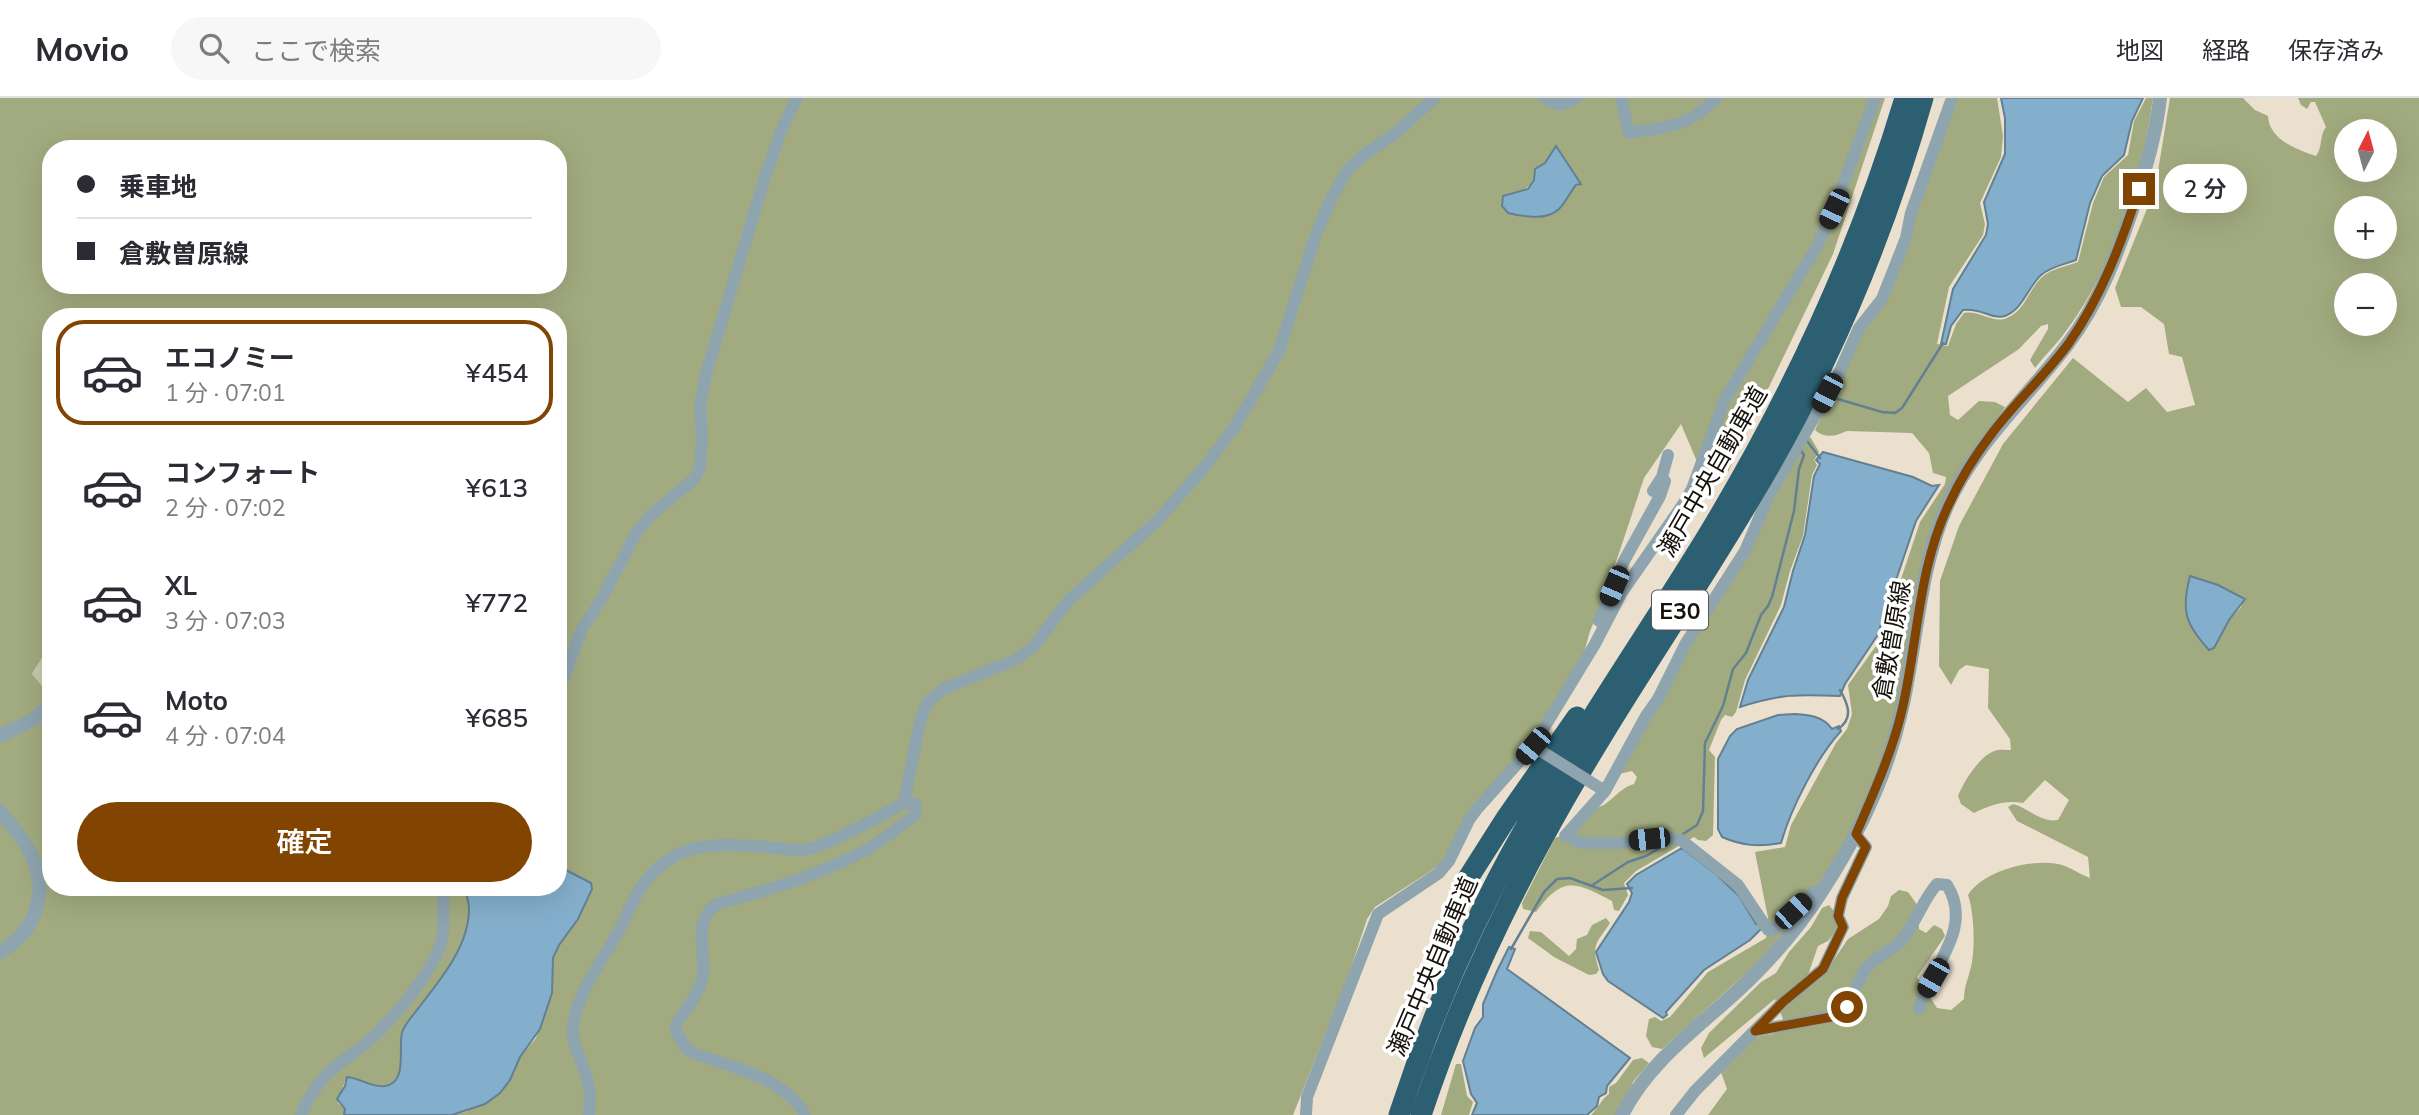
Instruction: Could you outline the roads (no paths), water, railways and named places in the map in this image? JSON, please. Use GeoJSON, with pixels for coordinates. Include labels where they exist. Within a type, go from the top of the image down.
{"type":"FeatureCollection","features":[{"type":"Feature","properties":{"kind":"highway","name":"瀬戸中央自動車道"},"geometry":{"type":"LineString","coordinates":[[1399,1115],[1447,987],[1491,891],[1537,808],[1709,533],[1778,411],[1812,344],[1841,280],[1867,212],[1905,98]]}},
{"type":"Feature","properties":{"kind":"highway","name":"瀬戸中央自動車道"},"geometry":{"type":"LineString","coordinates":[[1421,1115],[1447,1040],[1495,930],[1544,835],[1752,495],[1828,351],[1884,218],[1923,98]]}},
{"type":"Feature","properties":{"kind":"highway"},"geometry":{"type":"LineString","coordinates":[[1465,883],[1507,817],[1596,691],[1631,655]]}},
{"type":"Feature","properties":{"kind":"highway"},"geometry":{"type":"LineString","coordinates":[[1430,1115],[1447,1040]]}},
{"type":"Feature","properties":{"kind":"street"},"geometry":{"type":"LineString","coordinates":[[567,668],[582,629],[601,600],[636,533],[650,516],[694,480],[700,468],[700,408],[705,377],[764,180],[782,128],[797,98]]}},
{"type":"Feature","properties":{"kind":"street"},"geometry":{"type":"LineString","coordinates":[[904,803],[920,721],[927,703],[943,689],[1016,660],[1033,647],[1069,600],[1156,522],[1203,469],[1236,425],[1279,351],[1315,234],[1347,171],[1361,157],[1396,133],[1434,98]]}},
{"type":"Feature","properties":{"kind":"street"},"geometry":{"type":"LineString","coordinates":[[1544,98],[1560,105],[1577,98]]}},
{"type":"Feature","properties":{"kind":"street"},"geometry":{"type":"LineString","coordinates":[[1621,98],[1629,133],[1686,122],[1696,117],[1716,98]]}},
{"type":"Feature","properties":{"kind":"street"},"geometry":{"type":"LineString","coordinates":[[1306,1115],[1307,1097],[1378,914],[1439,873],[1449,861],[1477,809],[1533,746],[1593,648],[1622,592],[1692,489],[1725,399],[1817,246],[1834,209],[1875,98]]}},
{"type":"Feature","properties":{"kind":"street"},"geometry":{"type":"LineString","coordinates":[[1823,889],[1812,893],[1773,930],[1768,930],[1738,885],[1681,841],[1668,838],[1582,843],[1565,836],[1602,789],[1658,699],[1686,643],[1745,551],[1769,495],[1836,380],[1863,322],[1882,299],[1906,238],[1912,213],[1952,98]]}},
{"type":"Feature","properties":{"kind":"street","name":"倉敷曽原線"},"geometry":{"type":"LineString","coordinates":[[1622,1115],[1644,1078],[1755,975],[1796,927],[1856,834],[1876,787],[1902,711],[1926,574],[1947,507],[1958,484],[1990,435],[2068,344],[2101,289],[2124,236],[2152,148],[2160,98]]}},
{"type":"Feature","properties":{"kind":"street"},"geometry":{"type":"LineString","coordinates":[[1653,491],[1662,477],[1668,456]]}},
{"type":"Feature","properties":{"kind":"street"},"geometry":{"type":"LineString","coordinates":[[1593,648],[1592,638],[1624,561],[1660,496],[1665,481],[1662,477]]}},
{"type":"Feature","properties":{"kind":"street"},"geometry":{"type":"LineString","coordinates":[[0,736],[42,712]]}},
{"type":"Feature","properties":{"kind":"street"},"geometry":{"type":"LineString","coordinates":[[1533,746],[1602,789]]}},
{"type":"Feature","properties":{"kind":"street"},"geometry":{"type":"LineString","coordinates":[[589,1115],[590,1095],[587,1079],[573,1031],[576,1010],[582,993],[637,894],[657,866],[700,846],[714,844],[806,850],[832,840],[904,803],[915,803],[916,814],[863,852],[783,886],[717,904],[708,910],[704,917],[701,939],[704,963],[701,982],[675,1029],[685,1047],[693,1054],[769,1082],[789,1094],[805,1115]]}},
{"type":"Feature","properties":{"kind":"street"},"geometry":{"type":"LineString","coordinates":[[0,811],[27,847],[34,864],[38,894],[32,922],[25,934],[0,952]]}},
{"type":"Feature","properties":{"kind":"street"},"geometry":{"type":"LineString","coordinates":[[1676,1115],[1695,1091],[1783,1002],[1823,969],[1843,927],[1838,916],[1842,898],[1866,847],[1856,834]]}},
{"type":"Feature","properties":{"kind":"street"},"geometry":{"type":"LineString","coordinates":[[1755,1031],[1837,1016],[1847,1007],[1867,967],[1899,943],[1914,923],[1928,894],[1937,884],[1947,885],[1955,905],[1954,934],[1919,1009]]}},
{"type":"Feature","properties":{"kind":"street"},"geometry":{"type":"LineString","coordinates":[[301,1115],[319,1082],[335,1065],[366,1044],[384,1026],[424,976],[441,942],[443,896]]}},
{"type":"Feature","properties":{"kind":"water"},"geometry":{"type":"Polygon","coordinates":[[[2001,98],[2143,98],[2132,121],[2124,155],[2102,176],[2090,203],[2076,260],[2041,275],[2021,303],[2005,316],[1963,310],[1951,326],[1946,344],[1941,344],[1953,289],[1986,235],[1988,224],[1984,202],[2005,154],[2005,118],[2001,98]]]}},
{"type":"Feature","properties":{"kind":"water"},"geometry":{"type":"Polygon","coordinates":[[[1556,146],[1581,184],[1576,185],[1554,213],[1542,217],[1528,217],[1508,213],[1502,206],[1503,196],[1528,189],[1534,180],[1535,169],[1545,163],[1556,146]]]}},
{"type":"Feature","properties":{"kind":"water"},"geometry":{"type":"Polygon","coordinates":[[[1823,452],[1913,477],[1932,486],[1939,485],[1916,521],[1877,636],[1840,696],[1789,696],[1740,707],[1748,680],[1784,607],[1805,535],[1814,476],[1820,464],[1816,460],[1823,452]]]}},
{"type":"Feature","properties":{"kind":"water"},"geometry":{"type":"Polygon","coordinates":[[[2190,576],[2218,585],[2245,599],[2229,620],[2214,648],[2209,650],[2187,616],[2186,598],[2190,576]]]}},
{"type":"Feature","properties":{"kind":"water"},"geometry":{"type":"Polygon","coordinates":[[[1778,715],[1815,717],[1832,729],[1839,726],[1841,731],[1806,784],[1791,814],[1781,843],[1751,845],[1722,837],[1718,829],[1718,759],[1730,736],[1737,729],[1778,715]]]}},
{"type":"Feature","properties":{"kind":"water"},"geometry":{"type":"Polygon","coordinates":[[[1682,848],[1739,896],[1756,924],[1759,923],[1762,928],[1750,940],[1704,970],[1663,1018],[1608,981],[1596,952],[1629,902],[1632,893],[1627,884],[1636,875],[1682,848]]]}},
{"type":"Feature","properties":{"kind":"water"},"geometry":{"type":"Polygon","coordinates":[[[567,871],[591,883],[592,889],[578,919],[553,958],[552,993],[540,1029],[520,1057],[510,1080],[500,1093],[485,1104],[452,1115],[344,1115],[345,1109],[337,1099],[347,1077],[380,1086],[397,1079],[401,1064],[403,1029],[456,955],[467,925],[467,896],[567,896],[567,871]]]}},
{"type":"Feature","properties":{"kind":"water"},"geometry":{"type":"Polygon","coordinates":[[[1509,947],[1515,949],[1507,969],[1630,1058],[1607,1086],[1606,1093],[1599,1097],[1597,1106],[1587,1115],[1472,1115],[1477,1103],[1471,1094],[1463,1061],[1475,1028],[1483,1017],[1483,1004],[1509,947]]]}},
{"type":"Feature","properties":{"kind":"waterway"},"geometry":{"type":"LineString","coordinates":[[1831,397],[1882,412],[1895,413],[1902,408],[1943,343]]}},
{"type":"Feature","properties":{"kind":"waterway"},"geometry":{"type":"LineString","coordinates":[[1807,441],[1820,458]]}},
{"type":"Feature","properties":{"kind":"waterway"},"geometry":{"type":"LineString","coordinates":[[1683,834],[1697,825],[1703,811],[1705,743],[1723,706],[1733,669],[1746,653],[1761,615],[1772,597],[1794,511],[1799,469],[1804,455],[1800,449]]}},
{"type":"Feature","properties":{"kind":"waterway"},"geometry":{"type":"LineString","coordinates":[[1838,729],[1848,716],[1840,690]]}},
{"type":"Feature","properties":{"kind":"waterway"},"geometry":{"type":"LineString","coordinates":[[1591,886],[1628,862],[1667,844]]}},
{"type":"Feature","properties":{"kind":"waterway"},"geometry":{"type":"LineString","coordinates":[[1511,949],[1544,892],[1557,879],[1570,878],[1603,890],[1632,888]]}}]}
